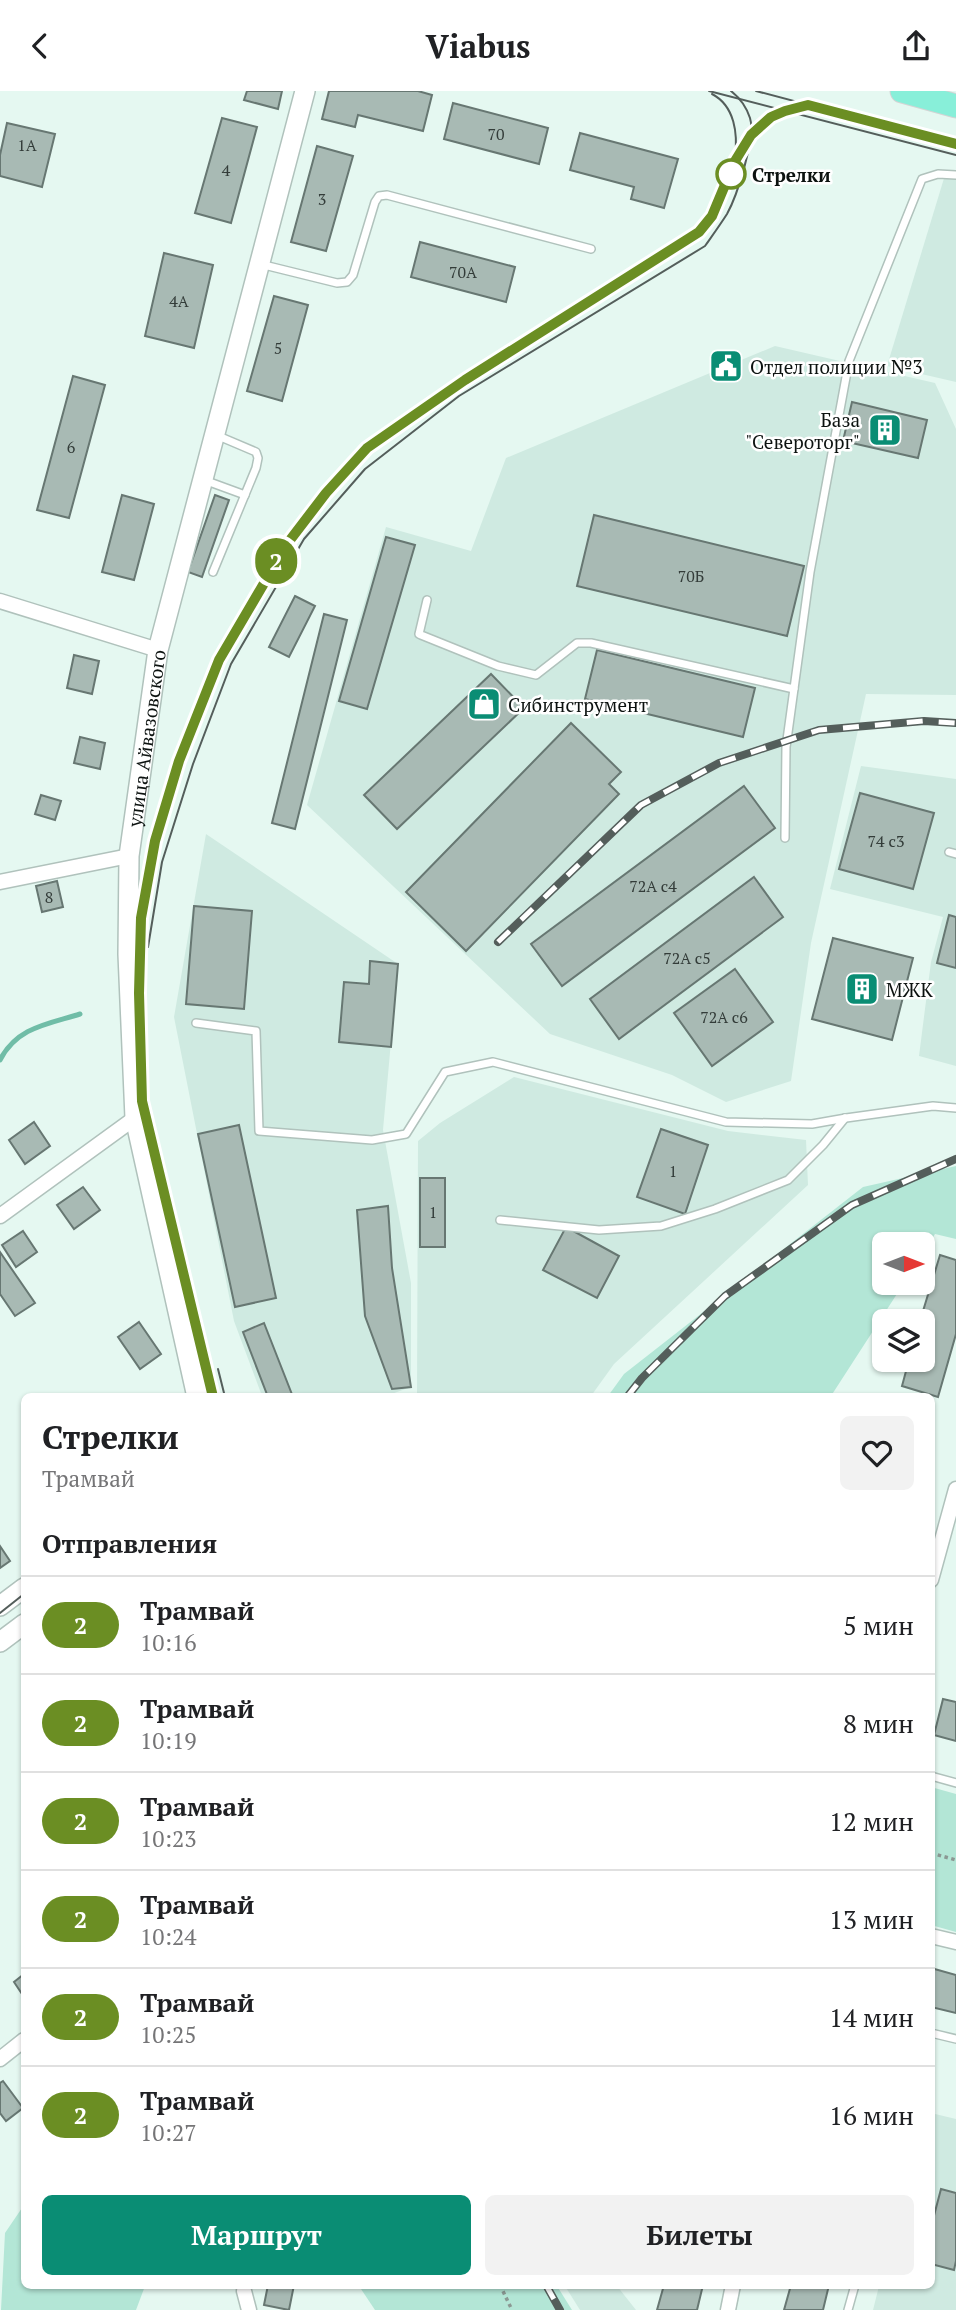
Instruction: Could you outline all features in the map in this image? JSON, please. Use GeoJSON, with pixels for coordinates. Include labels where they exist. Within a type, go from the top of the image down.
{"type":"FeatureCollection","features":[{"type":"Feature","properties":{"kind":"main road"},"geometry":{"type":"LineString","coordinates":[[902,91],[956,106]]}},
{"type":"Feature","properties":{"kind":"street","name":"улица Айвазовского"},"geometry":{"type":"LineString","coordinates":[[196,1393],[135,1118],[128,954],[129,856],[158,650],[305,91]]}},
{"type":"Feature","properties":{"kind":"street"},"geometry":{"type":"LineString","coordinates":[[0,601],[158,650]]}},
{"type":"Feature","properties":{"kind":"street"},"geometry":{"type":"LineString","coordinates":[[0,882],[129,856]]}},
{"type":"Feature","properties":{"kind":"street"},"geometry":{"type":"LineString","coordinates":[[0,1216],[135,1118]]}},
{"type":"Feature","properties":{"kind":"street"},"geometry":{"type":"LineString","coordinates":[[935,1565],[956,1489]]}},
{"type":"Feature","properties":{"kind":"street"},"geometry":{"type":"LineString","coordinates":[[0,1606],[21,1590]]}},
{"type":"Feature","properties":{"kind":"street"},"geometry":{"type":"LineString","coordinates":[[0,1641],[21,1626]]}},
{"type":"Feature","properties":{"kind":"street"},"geometry":{"type":"LineString","coordinates":[[935,1937],[956,1942]]}},
{"type":"Feature","properties":{"kind":"street"},"geometry":{"type":"LineString","coordinates":[[0,2059],[21,2042]]}},
{"type":"Feature","properties":{"kind":"street"},"geometry":{"type":"LineString","coordinates":[[728,2310],[732,2289]]}},
{"type":"Feature","properties":{"kind":"street"},"geometry":{"type":"LineString","coordinates":[[244,2291],[249,2310]]}},
{"type":"Feature","properties":{"kind":"lane"},"geometry":{"type":"LineString","coordinates":[[785,838],[786,747],[810,572],[849,361],[922,179],[937,174],[956,175]]}},
{"type":"Feature","properties":{"kind":"lane"},"geometry":{"type":"LineString","coordinates":[[260,264],[337,283],[347,282],[353,275],[375,202],[379,196],[387,195],[591,249]]}},
{"type":"Feature","properties":{"kind":"lane"},"geometry":{"type":"LineString","coordinates":[[213,572],[258,459],[256,452],[215,434]]}},
{"type":"Feature","properties":{"kind":"lane"},"geometry":{"type":"LineString","coordinates":[[203,480],[245,495]]}},
{"type":"Feature","properties":{"kind":"lane"},"geometry":{"type":"LineString","coordinates":[[427,600],[419,634],[498,666],[536,675],[578,643],[592,643],[794,689]]}},
{"type":"Feature","properties":{"kind":"lane"},"geometry":{"type":"LineString","coordinates":[[196,1023],[256,1031],[259,1131],[372,1140],[407,1134],[445,1072],[493,1062],[726,1122],[813,1124],[933,1106],[956,1108]]}},
{"type":"Feature","properties":{"kind":"lane"},"geometry":{"type":"LineString","coordinates":[[500,1220],[599,1230],[661,1226],[715,1209],[788,1180],[846,1118]]}},
{"type":"Feature","properties":{"kind":"lane"},"geometry":{"type":"LineString","coordinates":[[935,1777],[956,1783]]}},
{"type":"Feature","properties":{"kind":"lane"},"geometry":{"type":"LineString","coordinates":[[935,2033],[956,2039]]}},
{"type":"Feature","properties":{"kind":"lane"},"geometry":{"type":"LineString","coordinates":[[848,2310],[854,2289]]}},
{"type":"Feature","properties":{"kind":"path"},"geometry":{"type":"LineString","coordinates":[[935,1854],[956,1860]]}},
{"type":"Feature","properties":{"kind":"path"},"geometry":{"type":"LineString","coordinates":[[502,2289],[512,2310]]}},
{"type":"Feature","properties":{"kind":"shaded area"},"geometry":{"type":"Polygon","coordinates":[[[945,175],[956,178],[956,382],[887,366],[945,175]]]}},
{"type":"Feature","properties":{"kind":"shaded area"},"geometry":{"type":"Polygon","coordinates":[[[775,346],[935,383],[956,429],[956,695],[866,694],[811,943],[791,1081],[726,1102],[672,1075],[550,1034],[307,805],[386,527],[471,551],[506,458],[775,346]]]}},
{"type":"Feature","properties":{"kind":"shaded area"},"geometry":{"type":"Polygon","coordinates":[[[861,766],[956,779],[956,1066],[919,1056],[931,962],[943,917],[830,889],[861,766]]]}},
{"type":"Feature","properties":{"kind":"shaded area"},"geometry":{"type":"Polygon","coordinates":[[[206,834],[398,964],[383,1130],[411,1283],[411,1387],[394,1393],[261,1393],[234,1321],[174,1017],[206,834]]]}},
{"type":"Feature","properties":{"kind":"shaded area"},"geometry":{"type":"Polygon","coordinates":[[[514,1077],[728,1131],[806,1140],[808,1185],[614,1364],[593,1393],[417,1393],[418,1141],[440,1123],[514,1077]]]}},
{"type":"Feature","properties":{"kind":"shaded area"},"geometry":{"type":"Polygon","coordinates":[[[935,2114],[956,2119],[956,2310],[873,2310],[878,2289],[935,2289],[935,2114]]]}},
{"type":"Feature","properties":{"kind":"shaded area"},"geometry":{"type":"Polygon","coordinates":[[[567,2289],[619,2289],[636,2310],[580,2310],[567,2289]]]}},
{"type":"Feature","properties":{"kind":"green space"},"geometry":{"type":"Polygon","coordinates":[[[956,1166],[956,1239],[935,1232],[872,1232],[872,1295],[896,1295],[887,1309],[872,1309],[872,1333],[833,1393],[610,1393],[624,1374],[863,1187],[956,1166]]]}},
{"type":"Feature","properties":{"kind":"green space"},"geometry":{"type":"Polygon","coordinates":[[[935,1788],[956,1794],[956,1932],[935,1926],[935,1788]]]}},
{"type":"Feature","properties":{"kind":"green space"},"geometry":{"type":"Polygon","coordinates":[[[21,2209],[21,2289],[144,2289],[136,2310],[1,2310],[5,2233],[21,2209]]]}},
{"type":"Feature","properties":{"kind":"green space"},"geometry":{"type":"Polygon","coordinates":[[[361,2289],[559,2289],[572,2310],[375,2310],[361,2289]]]}},
{"type":"Feature","properties":{"kind":"building"},"geometry":{"type":"Polygon","coordinates":[[[247,91],[282,91],[278,109],[244,100],[247,91]]]}},
{"type":"Feature","properties":{"kind":"building"},"geometry":{"type":"Polygon","coordinates":[[[329,91],[418,91],[432,95],[423,131],[358,115],[355,127],[322,119],[329,91]]]}},
{"type":"Feature","properties":{"kind":"building"},"geometry":{"type":"Polygon","coordinates":[[[453,103],[548,128],[539,164],[444,139],[453,103]]]}},
{"type":"Feature","properties":{"kind":"building"},"geometry":{"type":"Polygon","coordinates":[[[222,118],[257,127],[231,223],[195,213],[222,118]]]}},
{"type":"Feature","properties":{"kind":"building"},"geometry":{"type":"Polygon","coordinates":[[[7,123],[55,134],[42,187],[0,176],[0,155],[7,123]]]}},
{"type":"Feature","properties":{"kind":"building"},"geometry":{"type":"Polygon","coordinates":[[[580,133],[678,159],[664,208],[631,199],[634,187],[570,170],[580,133]]]}},
{"type":"Feature","properties":{"kind":"building"},"geometry":{"type":"Polygon","coordinates":[[[317,146],[353,156],[326,251],[291,242],[317,146]]]}},
{"type":"Feature","properties":{"kind":"building"},"geometry":{"type":"Polygon","coordinates":[[[420,242],[515,267],[506,302],[411,277],[420,242]]]}},
{"type":"Feature","properties":{"kind":"building"},"geometry":{"type":"Polygon","coordinates":[[[164,253],[213,265],[194,348],[145,336],[164,253]]]}},
{"type":"Feature","properties":{"kind":"building"},"geometry":{"type":"Polygon","coordinates":[[[274,296],[308,305],[282,401],[247,391],[274,296]]]}},
{"type":"Feature","properties":{"kind":"building"},"geometry":{"type":"Polygon","coordinates":[[[73,376],[105,385],[69,518],[37,510],[73,376]]]}},
{"type":"Feature","properties":{"kind":"building","name":"База \"Североторг\""},"geometry":{"type":"Polygon","coordinates":[[[852,402],[927,420],[918,458],[843,441],[852,402]]]}},
{"type":"Feature","properties":{"kind":"building"},"geometry":{"type":"Polygon","coordinates":[[[122,495],[154,504],[134,580],[102,572],[122,495]]]}},
{"type":"Feature","properties":{"kind":"building"},"geometry":{"type":"Polygon","coordinates":[[[215,495],[229,500],[202,577],[188,572],[215,495]]]}},
{"type":"Feature","properties":{"kind":"building"},"geometry":{"type":"Polygon","coordinates":[[[594,515],[804,566],[787,636],[577,586],[594,515]]]}},
{"type":"Feature","properties":{"kind":"building"},"geometry":{"type":"Polygon","coordinates":[[[386,537],[415,545],[367,709],[339,701],[386,537]]]}},
{"type":"Feature","properties":{"kind":"building"},"geometry":{"type":"Polygon","coordinates":[[[295,596],[315,606],[289,657],[269,647],[295,596]]]}},
{"type":"Feature","properties":{"kind":"building"},"geometry":{"type":"Polygon","coordinates":[[[324,614],[347,620],[295,829],[272,823],[324,614]]]}},
{"type":"Feature","properties":{"kind":"building"},"geometry":{"type":"Polygon","coordinates":[[[597,650],[755,688],[743,737],[585,699],[597,650]]]}},
{"type":"Feature","properties":{"kind":"building"},"geometry":{"type":"Polygon","coordinates":[[[74,655],[99,661],[92,694],[67,688],[74,655]]]}},
{"type":"Feature","properties":{"kind":"building"},"geometry":{"type":"Polygon","coordinates":[[[491,674],[524,708],[397,829],[364,795],[491,674]]]}},
{"type":"Feature","properties":{"kind":"building"},"geometry":{"type":"Polygon","coordinates":[[[571,723],[621,772],[609,784],[619,794],[466,951],[406,892],[571,723]]]}},
{"type":"Feature","properties":{"kind":"building"},"geometry":{"type":"Polygon","coordinates":[[[80,737],[105,743],[100,769],[74,763],[80,737]]]}},
{"type":"Feature","properties":{"kind":"building"},"geometry":{"type":"Polygon","coordinates":[[[744,786],[775,828],[562,986],[531,944],[744,786]]]}},
{"type":"Feature","properties":{"kind":"building"},"geometry":{"type":"Polygon","coordinates":[[[860,793],[934,813],[913,889],[839,869],[860,793]]]}},
{"type":"Feature","properties":{"kind":"building"},"geometry":{"type":"Polygon","coordinates":[[[41,795],[61,801],[55,820],[35,814],[41,795]]]}},
{"type":"Feature","properties":{"kind":"building"},"geometry":{"type":"Polygon","coordinates":[[[754,877],[783,917],[619,1039],[590,999],[754,877]]]}},
{"type":"Feature","properties":{"kind":"building"},"geometry":{"type":"Polygon","coordinates":[[[57,881],[63,907],[42,912],[36,886],[57,881]]]}},
{"type":"Feature","properties":{"kind":"building"},"geometry":{"type":"Polygon","coordinates":[[[194,906],[252,911],[244,1009],[186,1004],[194,906]]]}},
{"type":"Feature","properties":{"kind":"building"},"geometry":{"type":"Polygon","coordinates":[[[949,915],[956,917],[956,968],[937,963],[949,915]]]}},
{"type":"Feature","properties":{"kind":"building","name":"МЖК"},"geometry":{"type":"Polygon","coordinates":[[[833,938],[913,958],[892,1040],[812,1019],[833,938]]]}},
{"type":"Feature","properties":{"kind":"building"},"geometry":{"type":"Polygon","coordinates":[[[370,961],[398,964],[391,1047],[339,1042],[344,982],[369,984],[370,961]]]}},
{"type":"Feature","properties":{"kind":"building"},"geometry":{"type":"Polygon","coordinates":[[[735,969],[773,1022],[712,1066],[674,1013],[735,969]]]}},
{"type":"Feature","properties":{"kind":"building"},"geometry":{"type":"Polygon","coordinates":[[[34,1122],[50,1146],[25,1164],[9,1140],[34,1122]]]}},
{"type":"Feature","properties":{"kind":"building"},"geometry":{"type":"Polygon","coordinates":[[[239,1125],[276,1298],[235,1307],[198,1134],[239,1125]]]}},
{"type":"Feature","properties":{"kind":"building"},"geometry":{"type":"Polygon","coordinates":[[[661,1129],[708,1145],[685,1214],[637,1197],[661,1129]]]}},
{"type":"Feature","properties":{"kind":"building"},"geometry":{"type":"Polygon","coordinates":[[[420,1178],[445,1178],[445,1247],[420,1247],[420,1178]]]}},
{"type":"Feature","properties":{"kind":"building"},"geometry":{"type":"Polygon","coordinates":[[[83,1187],[100,1210],[74,1229],[57,1205],[83,1187]]]}},
{"type":"Feature","properties":{"kind":"building"},"geometry":{"type":"Polygon","coordinates":[[[388,1206],[392,1268],[411,1387],[392,1389],[365,1316],[357,1210],[388,1206]]]}},
{"type":"Feature","properties":{"kind":"building"},"geometry":{"type":"Polygon","coordinates":[[[566,1227],[619,1256],[597,1298],[543,1270],[566,1227]]]}},
{"type":"Feature","properties":{"kind":"building"},"geometry":{"type":"Polygon","coordinates":[[[23,1231],[37,1252],[16,1267],[2,1245],[23,1231]]]}},
{"type":"Feature","properties":{"kind":"building"},"geometry":{"type":"Polygon","coordinates":[[[0,1252],[35,1303],[15,1316],[0,1294],[0,1252]]]}},
{"type":"Feature","properties":{"kind":"building"},"geometry":{"type":"Polygon","coordinates":[[[940,1255],[956,1260],[956,1334],[938,1397],[935,1393],[902,1386],[906,1372],[935,1372],[935,1309],[924,1309],[928,1295],[935,1295],[935,1272],[940,1255]]]}},
{"type":"Feature","properties":{"kind":"building"},"geometry":{"type":"Polygon","coordinates":[[[139,1322],[161,1354],[140,1369],[118,1337],[139,1322]]]}},
{"type":"Feature","properties":{"kind":"building"},"geometry":{"type":"Polygon","coordinates":[[[264,1323],[291,1393],[266,1393],[243,1332],[264,1323]]]}},
{"type":"Feature","properties":{"kind":"building"},"geometry":{"type":"Polygon","coordinates":[[[0,1546],[10,1561],[0,1568],[0,1546]]]}},
{"type":"Feature","properties":{"kind":"building"},"geometry":{"type":"Polygon","coordinates":[[[943,1699],[956,1702],[956,1741],[935,1735],[943,1699]]]}},
{"type":"Feature","properties":{"kind":"building"},"geometry":{"type":"Polygon","coordinates":[[[935,1969],[956,1975],[956,2013],[935,2008],[935,1969]]]}},
{"type":"Feature","properties":{"kind":"building"},"geometry":{"type":"Polygon","coordinates":[[[21,1976],[21,1992],[14,1982],[21,1976]]]}},
{"type":"Feature","properties":{"kind":"building"},"geometry":{"type":"Polygon","coordinates":[[[3,2081],[21,2105],[21,2110],[6,2121],[0,2113],[0,2083],[3,2081]]]}},
{"type":"Feature","properties":{"kind":"building"},"geometry":{"type":"Polygon","coordinates":[[[941,2189],[956,2193],[954,2270],[935,2265],[935,2212],[941,2189]]]}},
{"type":"Feature","properties":{"kind":"building"},"geometry":{"type":"Polygon","coordinates":[[[267,2289],[293,2289],[289,2310],[264,2305],[267,2289]]]}},
{"type":"Feature","properties":{"kind":"building"},"geometry":{"type":"Polygon","coordinates":[[[663,2289],[702,2289],[697,2310],[657,2310],[663,2289]]]}},
{"type":"Feature","properties":{"kind":"building"},"geometry":{"type":"Polygon","coordinates":[[[790,2289],[828,2289],[823,2310],[784,2310],[790,2289]]]}},
{"type":"Feature","properties":{"kind":"waterway"},"geometry":{"type":"LineString","coordinates":[[0,1060],[15,1040],[34,1028],[80,1014]]}},
{"type":"Feature","properties":{"kind":"tram line"},"geometry":{"type":"LineString","coordinates":[[709,91],[956,155]]}},
{"type":"Feature","properties":{"kind":"tram line"},"geometry":{"type":"LineString","coordinates":[[148,947],[162,862],[193,764],[231,664],[304,539],[365,469],[459,396],[705,246],[731,205],[740,181],[750,138],[750,118],[731,91]]}},
{"type":"Feature","properties":{"kind":"tram line"},"geometry":{"type":"LineString","coordinates":[[756,91],[956,144]]}},
{"type":"Feature","properties":{"kind":"tram line"},"geometry":{"type":"LineString","coordinates":[[712,94],[720,99],[730,113],[735,130],[735,158]]}},
{"type":"Feature","properties":{"kind":"tram line"},"geometry":{"type":"LineString","coordinates":[[212,1393],[142,1101],[139,993],[141,918],[155,840],[179,761],[219,660],[287,544],[326,493],[367,448],[465,380],[699,232],[712,216],[735,161],[751,135],[771,117],[808,105]]}},
{"type":"Feature","properties":{"kind":"tram line","name":"2"},"geometry":{"type":"LineString","coordinates":[[212,1393],[142,1101],[139,993],[141,918],[155,841],[179,761],[219,660],[248,608],[287,544],[326,493],[367,448],[465,380],[699,232],[712,216],[735,161],[751,135],[771,117],[808,105],[956,144]]}},
{"type":"Feature","properties":{"kind":"tram line"},"geometry":{"type":"LineString","coordinates":[[218,1369],[224,1393]]}},
{"type":"Feature","properties":{"kind":"tram line"},"geometry":{"type":"LineString","coordinates":[[0,1613],[21,1596]]}},
{"type":"Feature","properties":{"kind":"railway"},"geometry":{"type":"LineString","coordinates":[[498,942],[641,805],[719,763],[819,730],[924,721],[956,723]]}},
{"type":"Feature","properties":{"kind":"railway"},"geometry":{"type":"LineString","coordinates":[[630,1393],[725,1296],[852,1205],[956,1159]]}},
{"type":"Feature","properties":{"kind":"railway"},"geometry":{"type":"LineString","coordinates":[[548,2289],[560,2310]]}},
{"type":"Feature","properties":{"kind":"place","name":"Стрелки"},"geometry":{"type":"Point","coordinates":[731,174]}},
{"type":"Feature","properties":{"kind":"place","name":"Отдел полиции №3"},"geometry":{"type":"Point","coordinates":[726,366]}},
{"type":"Feature","properties":{"kind":"place","name":"База \"Североторг\""},"geometry":{"type":"Point","coordinates":[885,430]}},
{"type":"Feature","properties":{"kind":"place","name":"Сибинструмент"},"geometry":{"type":"Point","coordinates":[484,704]}},
{"type":"Feature","properties":{"kind":"place","name":"МЖК"},"geometry":{"type":"Point","coordinates":[862,989]}}]}
